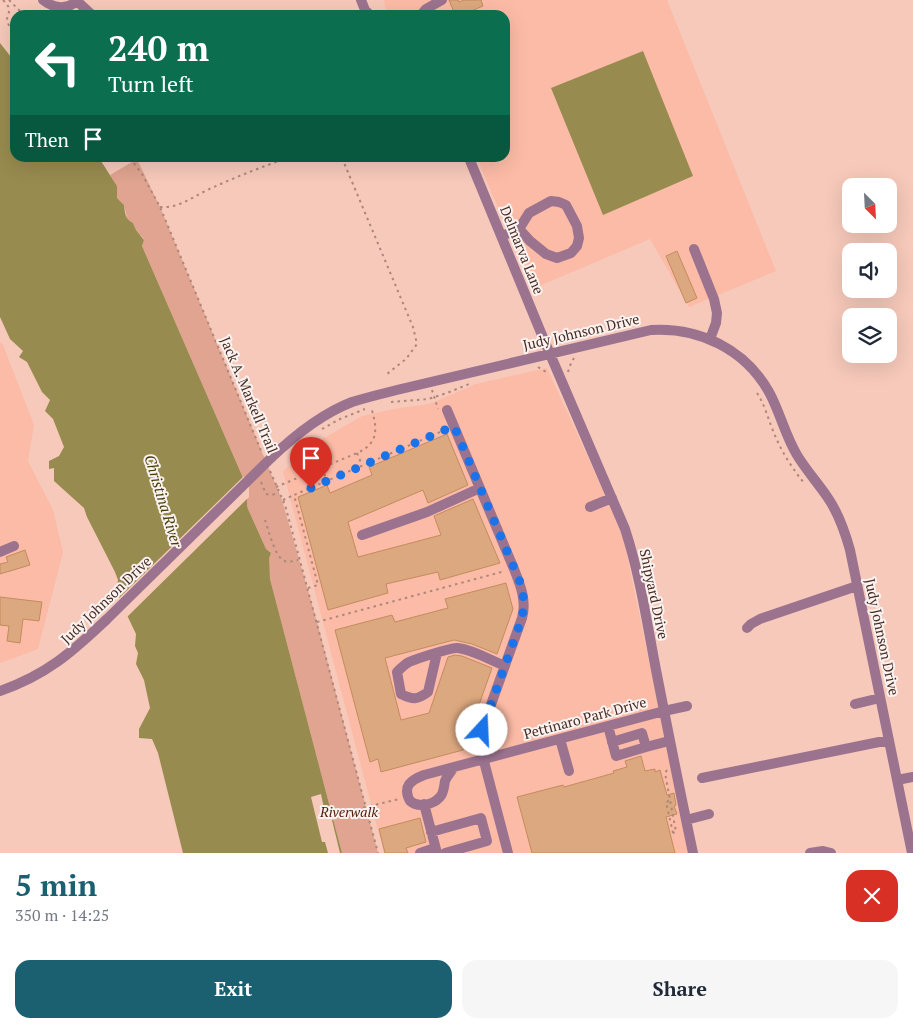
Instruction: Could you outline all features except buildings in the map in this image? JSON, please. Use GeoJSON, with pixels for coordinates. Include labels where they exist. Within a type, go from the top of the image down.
{"type":"FeatureCollection","features":[{"type":"Feature","properties":{"kind":"street"},"geometry":{"type":"LineString","coordinates":[[43,0],[58,8],[70,6],[78,1],[87,10]]}},
{"type":"Feature","properties":{"kind":"street"},"geometry":{"type":"LineString","coordinates":[[425,10],[442,0]]}},
{"type":"Feature","properties":{"kind":"street","name":"Delmarva Lane"},"geometry":{"type":"LineString","coordinates":[[471,162],[552,358]]}},
{"type":"Feature","properties":{"kind":"street"},"geometry":{"type":"LineString","coordinates":[[502,236],[519,229],[529,214],[550,201],[566,205],[577,226],[579,238],[577,246],[571,253],[557,258],[546,254],[519,229]]}},
{"type":"Feature","properties":{"kind":"street"},"geometry":{"type":"LineString","coordinates":[[694,248],[714,299],[717,313],[716,323],[710,339]]}},
{"type":"Feature","properties":{"kind":"street","name":"Judy Johnson Drive"},"geometry":{"type":"LineString","coordinates":[[0,691],[51,667],[72,652],[106,620],[267,456],[333,411],[366,398],[429,382],[552,358],[651,330],[676,330],[693,333],[710,339],[734,352],[759,377],[769,393],[797,456],[829,499],[842,524],[850,550],[912,853]]}},
{"type":"Feature","properties":{"kind":"street","name":"Shipyard Drive"},"geometry":{"type":"LineString","coordinates":[[552,358],[625,529],[632,552],[693,853]]}},
{"type":"Feature","properties":{"kind":"street"},"geometry":{"type":"LineString","coordinates":[[443,412],[454,426],[523,595],[524,613],[482,730],[480,742],[508,853]]}},
{"type":"Feature","properties":{"kind":"street"},"geometry":{"type":"LineString","coordinates":[[362,535],[427,512],[480,488]]}},
{"type":"Feature","properties":{"kind":"street"},"geometry":{"type":"LineString","coordinates":[[590,507],[612,498]]}},
{"type":"Feature","properties":{"kind":"street"},"geometry":{"type":"LineString","coordinates":[[0,552],[14,546]]}},
{"type":"Feature","properties":{"kind":"street"},"geometry":{"type":"LineString","coordinates":[[747,628],[760,619],[857,586]]}},
{"type":"Feature","properties":{"kind":"street"},"geometry":{"type":"LineString","coordinates":[[437,653],[428,692],[421,698],[411,699],[401,694],[397,672],[408,663],[437,653],[456,648],[472,652],[505,666]]}},
{"type":"Feature","properties":{"kind":"street"},"geometry":{"type":"LineString","coordinates":[[855,704],[880,698]]}},
{"type":"Feature","properties":{"kind":"street","name":"Pettinaro Park Drive"},"geometry":{"type":"LineString","coordinates":[[408,797],[406,791],[408,786],[413,780],[424,775],[687,706]]}},
{"type":"Feature","properties":{"kind":"street"},"geometry":{"type":"LineString","coordinates":[[608,726],[616,756],[670,742]]}},
{"type":"Feature","properties":{"kind":"street"},"geometry":{"type":"LineString","coordinates":[[612,742],[642,733],[646,747]]}},
{"type":"Feature","properties":{"kind":"street"},"geometry":{"type":"LineString","coordinates":[[560,739],[569,771]]}},
{"type":"Feature","properties":{"kind":"street"},"geometry":{"type":"LineString","coordinates":[[702,778],[889,740]]}},
{"type":"Feature","properties":{"kind":"street"},"geometry":{"type":"LineString","coordinates":[[408,797],[413,804],[417,805],[436,800],[441,796],[446,779],[454,767]]}},
{"type":"Feature","properties":{"kind":"street"},"geometry":{"type":"LineString","coordinates":[[897,780],[913,777]]}},
{"type":"Feature","properties":{"kind":"street"},"geometry":{"type":"LineString","coordinates":[[424,804],[431,832],[439,851]]}},
{"type":"Feature","properties":{"kind":"street"},"geometry":{"type":"LineString","coordinates":[[686,820],[710,814]]}},
{"type":"Feature","properties":{"kind":"street"},"geometry":{"type":"LineString","coordinates":[[420,853],[487,841],[481,818],[431,832]]}},
{"type":"Feature","properties":{"kind":"street"},"geometry":{"type":"LineString","coordinates":[[810,853],[823,851],[831,853]]}},
{"type":"Feature","properties":{"kind":"path"},"geometry":{"type":"LineString","coordinates":[[3,0],[9,8],[7,20],[10,27]]}},
{"type":"Feature","properties":{"kind":"path"},"geometry":{"type":"LineString","coordinates":[[9,0],[19,10]]}},
{"type":"Feature","properties":{"kind":"path","name":"Jack A. Markell Trail"},"geometry":{"type":"LineString","coordinates":[[133,162],[142,174],[160,207],[267,456]]}},
{"type":"Feature","properties":{"kind":"path"},"geometry":{"type":"LineString","coordinates":[[160,207],[174,206],[240,175],[276,162]]}},
{"type":"Feature","properties":{"kind":"path"},"geometry":{"type":"LineString","coordinates":[[344,162],[413,327],[417,344],[406,359],[387,374]]}},
{"type":"Feature","properties":{"kind":"path"},"geometry":{"type":"LineString","coordinates":[[549,375],[538,367],[552,358],[574,358]]}},
{"type":"Feature","properties":{"kind":"path"},"geometry":{"type":"LineString","coordinates":[[429,382],[434,397],[443,412]]}},
{"type":"Feature","properties":{"kind":"path"},"geometry":{"type":"LineString","coordinates":[[388,402],[415,401],[434,397],[472,382]]}},
{"type":"Feature","properties":{"kind":"path"},"geometry":{"type":"LineString","coordinates":[[754,387],[763,403],[783,453],[806,486]]}},
{"type":"Feature","properties":{"kind":"path"},"geometry":{"type":"LineString","coordinates":[[321,430],[351,414],[377,405]]}},
{"type":"Feature","properties":{"kind":"path"},"geometry":{"type":"LineString","coordinates":[[276,486],[362,451],[370,445],[375,436],[376,425],[371,407]]}},
{"type":"Feature","properties":{"kind":"path"},"geometry":{"type":"LineString","coordinates":[[282,500],[454,426]]}},
{"type":"Feature","properties":{"kind":"path"},"geometry":{"type":"LineString","coordinates":[[357,453],[362,466]]}},
{"type":"Feature","properties":{"kind":"path"},"geometry":{"type":"LineString","coordinates":[[322,468],[327,481]]}},
{"type":"Feature","properties":{"kind":"path","name":"Jack A. Markell Trail"},"geometry":{"type":"LineString","coordinates":[[270,470],[291,527],[378,853]]}},
{"type":"Feature","properties":{"kind":"path"},"geometry":{"type":"LineString","coordinates":[[261,482],[266,494],[271,495],[279,492]]}},
{"type":"Feature","properties":{"kind":"path"},"geometry":{"type":"LineString","coordinates":[[294,495],[318,585],[307,588]]}},
{"type":"Feature","properties":{"kind":"path"},"geometry":{"type":"LineString","coordinates":[[265,520],[281,559],[286,561],[299,560]]}},
{"type":"Feature","properties":{"kind":"path"},"geometry":{"type":"LineString","coordinates":[[317,622],[514,569]]}},
{"type":"Feature","properties":{"kind":"path"},"geometry":{"type":"LineString","coordinates":[[668,768],[665,774],[676,832],[673,833],[666,802],[670,801]]}},
{"type":"Feature","properties":{"kind":"path"},"geometry":{"type":"LineString","coordinates":[[338,814],[408,797]]}},
{"type":"Feature","properties":{"kind":"shaded area"},"geometry":{"type":"Polygon","coordinates":[[[384,0],[667,0],[776,271],[689,307],[650,239],[532,289],[479,162],[510,162],[510,10],[386,10],[384,0]]]}},
{"type":"Feature","properties":{"kind":"shaded area"},"geometry":{"type":"Polygon","coordinates":[[[0,342],[3,345],[34,425],[28,461],[53,510],[63,552],[38,649],[0,663],[0,342]]]}},
{"type":"Feature","properties":{"kind":"shaded area"},"geometry":{"type":"Polygon","coordinates":[[[547,368],[604,492],[624,541],[689,853],[384,853],[283,471],[316,443],[362,416],[429,404],[476,384],[547,368]]]}},
{"type":"Feature","properties":{"kind":"green space","name":"Riverwalk"},"geometry":{"type":"Polygon","coordinates":[[[132,162],[138,162],[160,207],[282,500],[317,622],[378,853],[342,853],[270,579],[268,558],[271,553],[266,549],[248,509],[247,487],[142,246],[144,239],[133,223],[128,221],[124,205],[117,198],[117,186],[110,175],[132,162]]]}},
{"type":"Feature","properties":{"kind":"water","name":"Christina River"},"geometry":{"type":"Polygon","coordinates":[[[0,43],[10,56],[10,162],[102,162],[117,186],[117,198],[124,205],[127,218],[133,223],[144,240],[142,246],[247,487],[248,509],[266,549],[271,553],[269,558],[270,579],[342,853],[183,853],[158,753],[152,739],[139,738],[139,729],[150,708],[144,680],[136,664],[138,653],[135,646],[136,634],[116,592],[118,580],[84,508],[54,481],[54,468],[49,469],[49,461],[59,456],[64,447],[53,419],[45,411],[50,400],[42,392],[27,362],[19,357],[23,351],[10,339],[0,317],[0,43]]]}},
{"type":"Feature","properties":{"kind":"water"},"geometry":{"type":"Polygon","coordinates":[[[643,51],[693,176],[603,215],[551,88],[643,51]]]}},
{"type":"Feature","properties":{"kind":"pier"},"geometry":{"type":"Polygon","coordinates":[[[244,476],[249,487],[249,497],[126,618],[117,600],[244,476]]]}},
{"type":"Feature","properties":{"kind":"pier"},"geometry":{"type":"Polygon","coordinates":[[[321,794],[325,813],[333,811],[335,819],[332,820],[340,853],[328,853],[325,842],[322,842],[311,797],[321,794]]]}},
{"type":"Feature","properties":{"kind":"route"},"geometry":{"type":"LineString","coordinates":[[311,488],[454,426],[520,582],[524,605],[524,613],[482,730]]}}]}
